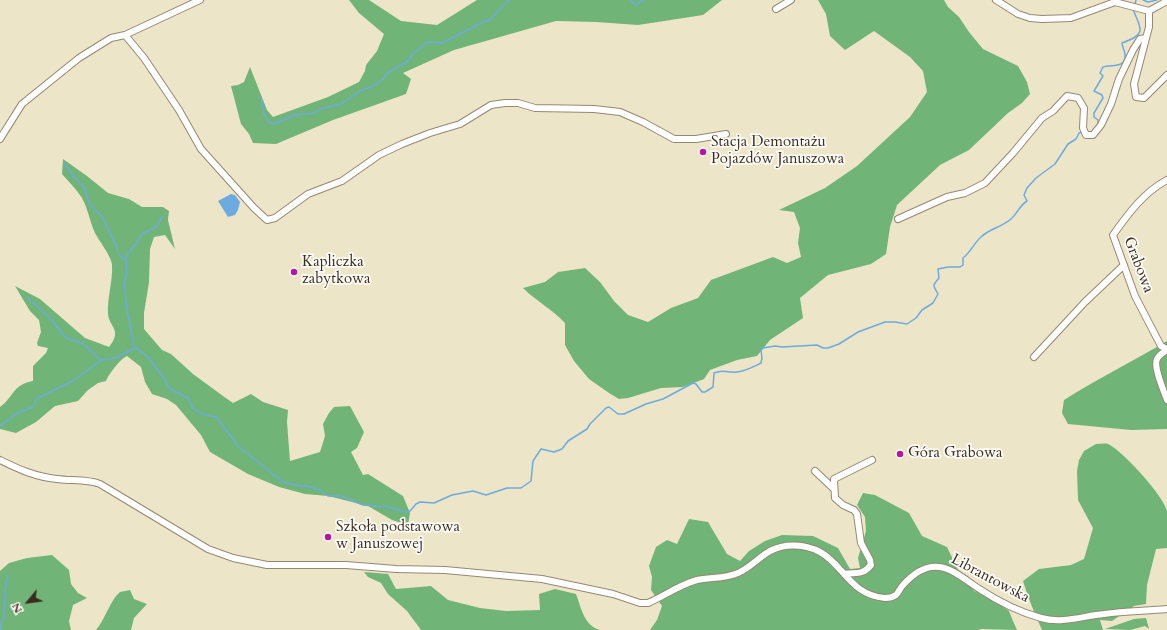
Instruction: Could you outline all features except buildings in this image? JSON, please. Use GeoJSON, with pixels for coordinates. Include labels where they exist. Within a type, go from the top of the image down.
{"type":"FeatureCollection","features":[{"type":"Feature","properties":{"kind":"street"},"geometry":{"type":"LineString","coordinates":[[0,139],[22,104],[79,58],[111,38],[125,35],[200,0]]}},
{"type":"Feature","properties":{"kind":"street"},"geometry":{"type":"LineString","coordinates":[[776,9],[791,0]]}},
{"type":"Feature","properties":{"kind":"street"},"geometry":{"type":"LineString","coordinates":[[996,0],[1018,14],[1030,18],[1071,18],[1115,2],[1149,13]]}},
{"type":"Feature","properties":{"kind":"street"},"geometry":{"type":"LineString","coordinates":[[1149,13],[1167,1]]}},
{"type":"Feature","properties":{"kind":"street"},"geometry":{"type":"LineString","coordinates":[[1149,13],[1150,27],[1134,84],[1136,97],[1144,98],[1167,75]]}},
{"type":"Feature","properties":{"kind":"street"},"geometry":{"type":"LineString","coordinates":[[125,35],[144,58],[175,104],[201,149],[254,208],[267,220],[275,218],[308,194],[342,181],[379,155],[430,133],[460,124],[491,105],[518,103],[542,109],[594,109],[620,112],[643,122],[674,139],[696,139],[726,134]]}},
{"type":"Feature","properties":{"kind":"street"},"geometry":{"type":"LineString","coordinates":[[898,219],[947,197],[965,193],[985,183],[1013,153],[1042,118],[1053,111],[1067,96],[1078,98],[1084,108],[1083,128],[1086,135],[1093,135],[1101,125],[1111,104],[1119,79],[1133,50],[1140,39],[1146,38]]}},
{"type":"Feature","properties":{"kind":"street","name":"Grabowa"},"geometry":{"type":"LineString","coordinates":[[1167,180],[1158,185],[1137,204],[1113,235],[1135,296],[1161,346],[1167,349]]}},
{"type":"Feature","properties":{"kind":"street"},"geometry":{"type":"LineString","coordinates":[[1034,357],[1085,302],[1124,265]]}},
{"type":"Feature","properties":{"kind":"street"},"geometry":{"type":"LineString","coordinates":[[1167,349],[1158,358],[1156,366],[1167,400]]}},
{"type":"Feature","properties":{"kind":"street","name":"Librantowska"},"geometry":{"type":"LineString","coordinates":[[0,460],[39,476],[57,480],[91,481],[100,484],[208,549],[233,558],[267,565],[346,564],[542,579],[613,594],[640,603],[648,603],[688,583],[738,573],[771,550],[785,546],[797,545],[809,547],[820,552],[828,558],[852,583],[862,590],[885,598],[892,598],[907,580],[923,569],[933,566],[949,569],[998,600],[1042,618],[1069,620],[1105,613],[1167,609]]}},
{"type":"Feature","properties":{"kind":"street"},"geometry":{"type":"LineString","coordinates":[[844,574],[866,571],[871,565],[861,543],[858,514],[835,498],[834,479],[872,460]]}},
{"type":"Feature","properties":{"kind":"street"},"geometry":{"type":"LineString","coordinates":[[815,471],[834,489]]}},
{"type":"Feature","properties":{"kind":"green space"},"geometry":{"type":"Polygon","coordinates":[[[349,0],[369,0],[401,21],[437,25],[477,0],[722,0],[703,15],[638,25],[556,21],[454,50],[403,73],[411,79],[406,94],[333,120],[276,144],[253,143],[249,134],[241,124],[231,86],[244,82],[250,67],[267,110],[273,117],[328,97],[359,82],[365,71],[366,65],[377,51],[384,34],[359,13],[349,0]]]}},
{"type":"Feature","properties":{"kind":"green space"},"geometry":{"type":"Polygon","coordinates":[[[818,0],[944,0],[948,7],[959,17],[983,49],[1018,66],[1027,82],[1030,94],[1022,103],[1008,113],[969,150],[940,165],[897,205],[890,227],[886,254],[871,264],[828,275],[800,298],[803,318],[770,340],[757,356],[737,360],[710,370],[704,379],[683,387],[661,388],[628,398],[619,399],[589,379],[574,361],[565,345],[565,323],[555,313],[523,288],[545,282],[558,272],[585,268],[600,282],[614,301],[628,315],[648,322],[671,308],[698,298],[711,280],[773,257],[787,263],[801,257],[798,243],[800,228],[794,212],[779,210],[825,188],[857,166],[910,117],[927,92],[923,71],[910,57],[874,31],[845,50],[830,36],[826,14],[818,0]]]}},
{"type":"Feature","properties":{"kind":"green space"},"geometry":{"type":"Polygon","coordinates":[[[63,159],[108,193],[129,199],[142,207],[163,207],[169,211],[168,220],[175,249],[165,235],[154,237],[150,249],[149,282],[144,313],[144,329],[162,350],[171,354],[193,374],[233,403],[251,394],[263,402],[288,410],[287,422],[290,461],[320,452],[325,436],[323,424],[329,413],[334,407],[350,406],[364,432],[357,448],[351,452],[363,475],[368,474],[403,496],[410,513],[408,525],[392,520],[368,506],[328,496],[305,494],[279,487],[248,474],[210,452],[201,435],[176,405],[167,399],[152,394],[145,382],[141,367],[127,356],[115,367],[106,381],[98,383],[88,390],[78,401],[55,406],[36,422],[16,433],[0,429],[0,407],[17,388],[33,381],[33,366],[46,353],[48,348],[38,346],[37,343],[41,332],[39,320],[30,311],[15,286],[40,299],[85,338],[109,347],[115,336],[108,314],[112,265],[108,253],[95,233],[82,198],[62,174],[63,159]]]}},
{"type":"Feature","properties":{"kind":"green space"},"geometry":{"type":"Polygon","coordinates":[[[1167,341],[1167,429],[1131,430],[1068,424],[1062,413],[1064,400],[1167,341]]]}},
{"type":"Feature","properties":{"kind":"green space"},"geometry":{"type":"Polygon","coordinates":[[[1096,444],[1108,444],[1123,455],[1142,474],[1158,495],[1167,511],[1167,548],[1156,549],[1147,585],[1146,604],[1134,606],[1112,621],[1100,620],[1103,630],[1042,630],[1029,600],[1023,581],[1039,569],[1071,565],[1084,559],[1093,528],[1078,500],[1077,471],[1079,460],[1084,451],[1096,444]]]}},
{"type":"Feature","properties":{"kind":"green space"},"geometry":{"type":"Polygon","coordinates":[[[863,493],[875,495],[909,513],[922,536],[947,547],[957,568],[974,591],[990,598],[1009,611],[1017,630],[650,630],[657,620],[662,606],[651,590],[652,577],[649,566],[656,547],[667,540],[677,544],[689,519],[708,522],[727,554],[740,561],[749,551],[765,541],[782,535],[813,536],[838,548],[850,569],[860,568],[858,558],[866,531],[865,517],[857,505],[863,493]]]}},
{"type":"Feature","properties":{"kind":"green space"},"geometry":{"type":"Polygon","coordinates":[[[52,555],[69,570],[71,584],[78,593],[87,598],[73,605],[69,621],[71,630],[0,630],[0,571],[9,563],[27,558],[52,555]]]}},
{"type":"Feature","properties":{"kind":"green space"},"geometry":{"type":"Polygon","coordinates":[[[364,572],[388,574],[396,589],[431,586],[448,600],[480,608],[506,611],[540,610],[539,594],[555,589],[576,594],[584,615],[590,625],[600,630],[421,630],[407,611],[388,594],[381,583],[368,577],[364,572]]]}},
{"type":"Feature","properties":{"kind":"green space"},"geometry":{"type":"Polygon","coordinates":[[[130,590],[134,599],[147,604],[134,618],[131,630],[96,630],[116,596],[120,592],[130,590]]]}},
{"type":"Feature","properties":{"kind":"green space"},"geometry":{"type":"Polygon","coordinates":[[[1146,618],[1149,629],[1145,626],[1130,630],[1105,629],[1134,619],[1146,618]]]}},
{"type":"Feature","properties":{"kind":"water"},"geometry":{"type":"Polygon","coordinates":[[[231,194],[235,195],[240,202],[235,215],[228,217],[218,201],[231,194]]]}},
{"type":"Feature","properties":{"kind":"waterway"},"geometry":{"type":"LineString","coordinates":[[261,97],[265,117],[270,123],[273,124],[295,115],[315,113],[320,109],[341,104],[360,91],[373,86],[383,79],[386,74],[407,62],[413,54],[427,42],[442,43],[490,19],[510,0]]}},
{"type":"Feature","properties":{"kind":"waterway"},"geometry":{"type":"LineString","coordinates":[[630,0],[635,5],[644,0]]}},
{"type":"Feature","properties":{"kind":"waterway"},"geometry":{"type":"LineString","coordinates":[[1135,4],[1136,0]]}},
{"type":"Feature","properties":{"kind":"waterway"},"geometry":{"type":"LineString","coordinates":[[1143,0],[1148,2],[1157,0]]}},
{"type":"Feature","properties":{"kind":"waterway"},"geometry":{"type":"LineString","coordinates":[[1098,124],[1098,120],[1094,117],[1094,113],[1103,98],[1102,95],[1094,91],[1103,76],[1100,73],[1103,67],[1121,64],[1125,59],[1125,52],[1122,43],[1134,38],[1140,32],[1134,10]]}},
{"type":"Feature","properties":{"kind":"waterway"},"geometry":{"type":"LineString","coordinates":[[64,163],[73,176],[84,187],[90,205],[101,215],[117,247],[118,254],[126,260],[127,273],[124,284],[134,346],[149,358],[164,378],[170,389],[188,398],[193,408],[202,414],[216,417],[238,446],[283,482],[310,487],[320,490],[328,496],[341,496],[363,505],[388,507],[404,512],[410,511],[420,502],[434,503],[452,495],[473,491],[486,495],[507,488],[521,488],[531,481],[533,461],[541,449],[554,452],[562,449],[568,441],[587,429],[606,408],[609,407],[618,414],[624,414],[646,404],[663,399],[693,383],[696,384],[702,392],[705,392],[713,387],[714,373],[721,371],[740,371],[749,369],[761,363],[761,350],[763,348],[775,346],[817,345],[823,348],[828,348],[839,344],[858,332],[885,322],[907,324],[916,318],[922,310],[933,303],[938,294],[934,286],[939,278],[938,269],[960,267],[963,265],[963,258],[979,239],[984,234],[1004,224],[1013,217],[1027,201],[1024,195],[1027,188],[1036,178],[1055,164],[1068,144],[1076,139],[1079,133],[1082,132]]}},
{"type":"Feature","properties":{"kind":"waterway"},"geometry":{"type":"LineString","coordinates":[[126,259],[127,255],[142,234],[156,227],[163,216]]}},
{"type":"Feature","properties":{"kind":"waterway"},"geometry":{"type":"LineString","coordinates":[[28,298],[49,317],[66,338],[84,344],[100,360]]}},
{"type":"Feature","properties":{"kind":"waterway"},"geometry":{"type":"LineString","coordinates":[[0,426],[15,414],[33,407],[36,400],[40,397],[73,381],[101,360],[116,358],[136,348]]}},
{"type":"Feature","properties":{"kind":"waterway"},"geometry":{"type":"LineString","coordinates":[[1,630],[1,624],[4,616],[5,590],[8,575]]}},
{"type":"Feature","properties":{"kind":"place","name":"Stacja Demontażu Pojazdów Januszowa"},"geometry":{"type":"Point","coordinates":[703,152]}},
{"type":"Feature","properties":{"kind":"place","name":"Kapliczka zabytkowa"},"geometry":{"type":"Point","coordinates":[294,272]}},
{"type":"Feature","properties":{"kind":"place","name":"Góra Grabowa"},"geometry":{"type":"Point","coordinates":[900,454]}},
{"type":"Feature","properties":{"kind":"place","name":"Szkoła podstawowa w Januszowej"},"geometry":{"type":"Point","coordinates":[328,537]}}]}
